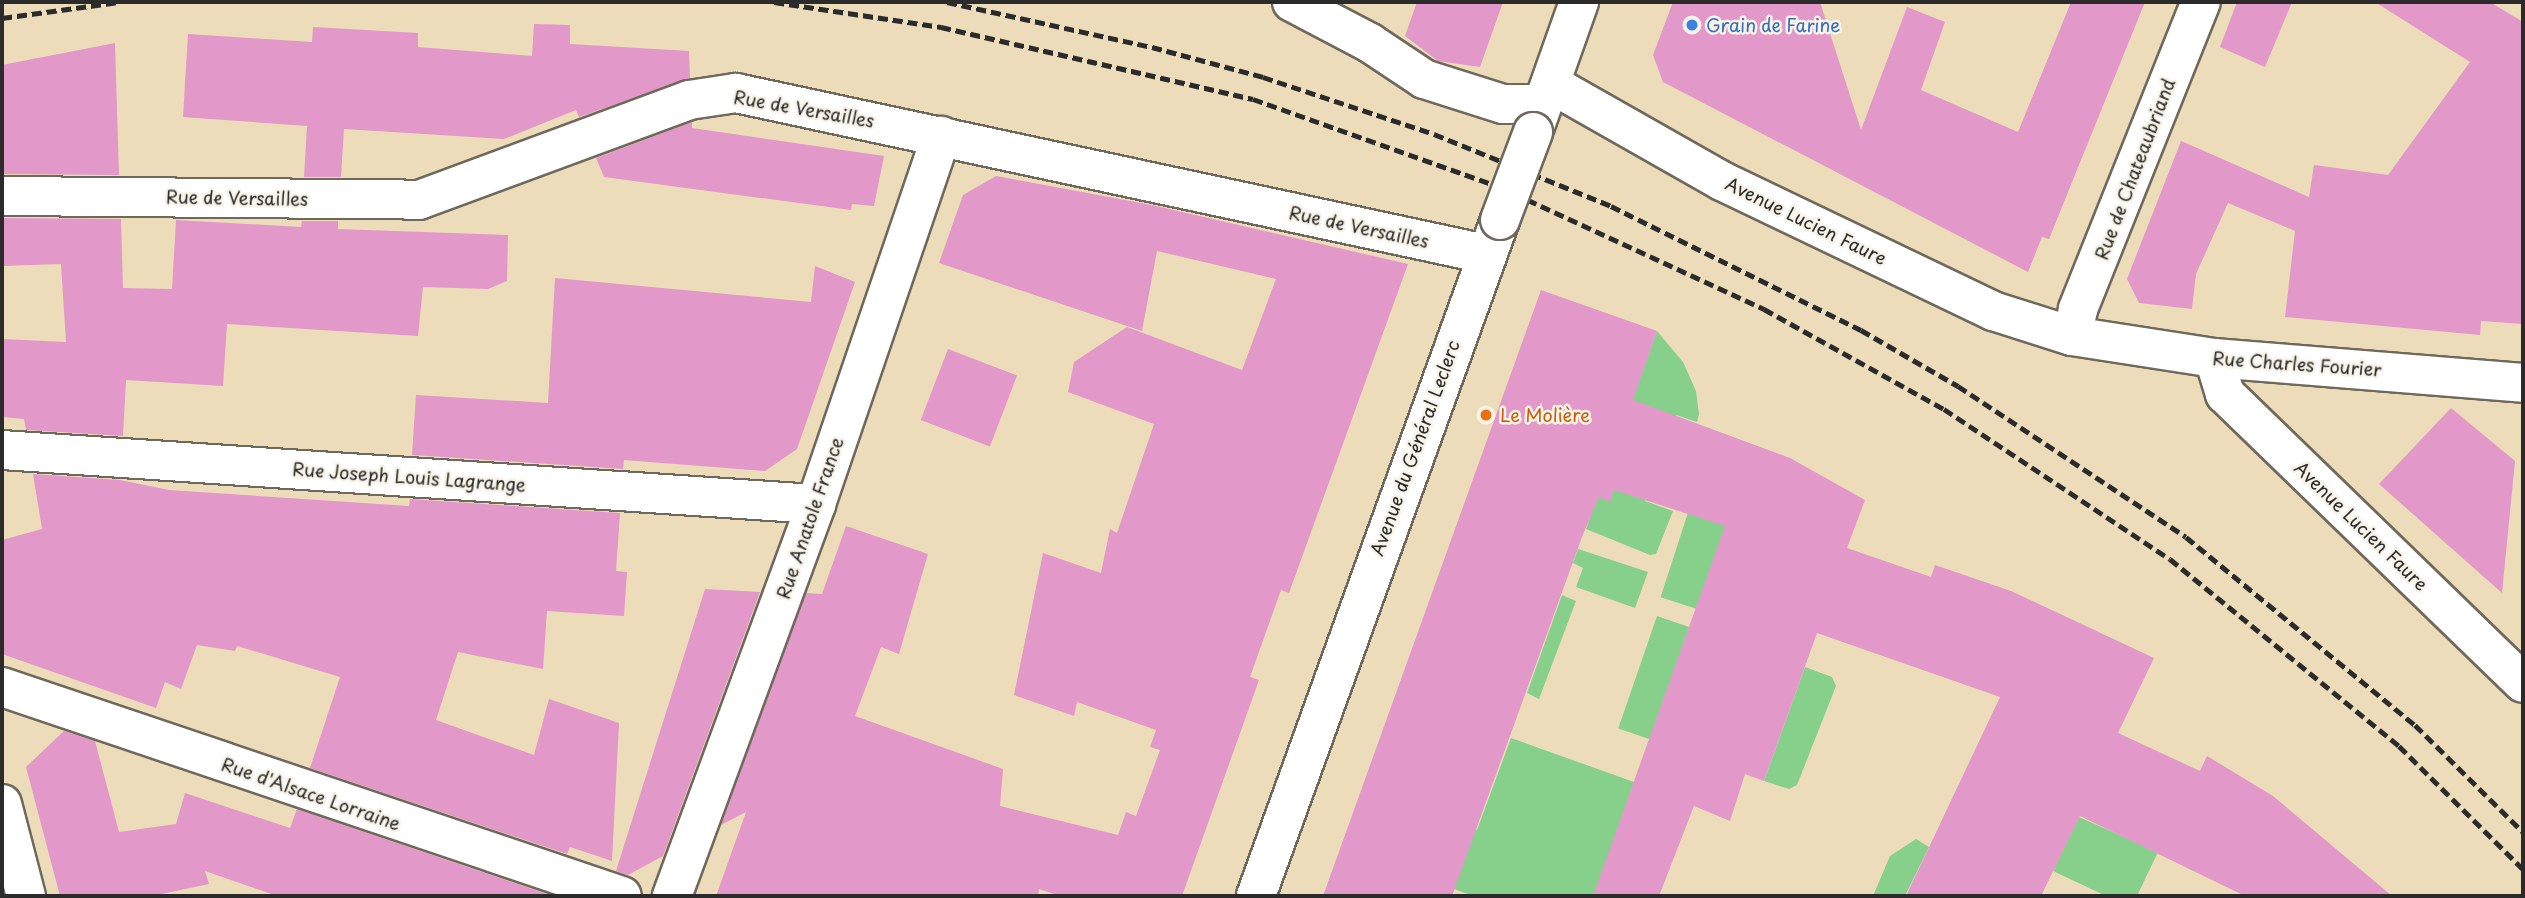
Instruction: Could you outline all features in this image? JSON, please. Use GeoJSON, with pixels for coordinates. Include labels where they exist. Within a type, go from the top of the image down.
{"type":"FeatureCollection","features":[{"type":"Feature","properties":{"kind":"street"},"geometry":{"type":"LineString","coordinates":[[1292,2],[1370,43],[1424,79],[1476,98],[1542,106]]}},
{"type":"Feature","properties":{"kind":"street","name":"Avenue du Général Leclerc"},"geometry":{"type":"LineString","coordinates":[[1256,896],[1578,2]]}},
{"type":"Feature","properties":{"kind":"street","name":"Rue de Chateaubriand"},"geometry":{"type":"LineString","coordinates":[[2072,336],[2078,309],[2201,2]]}},
{"type":"Feature","properties":{"kind":"street","name":"Rue de Versailles"},"geometry":{"type":"LineString","coordinates":[[2,196],[419,200],[689,100],[736,93],[941,136],[1493,237]]}},
{"type":"Feature","properties":{"kind":"street","name":"Avenue Lucien Faure"},"geometry":{"type":"LineString","coordinates":[[1542,106],[1747,193],[1993,311],[2072,336]]}},
{"type":"Feature","properties":{"kind":"street","name":"Rue Anatole France"},"geometry":{"type":"LineString","coordinates":[[672,896],[816,504],[941,136]]}},
{"type":"Feature","properties":{"kind":"street","name":"Rue Charles Fourier"},"geometry":{"type":"LineString","coordinates":[[2072,336],[2214,358],[2523,383]]}},
{"type":"Feature","properties":{"kind":"street","name":"Avenue Lucien Faure"},"geometry":{"type":"LineString","coordinates":[[2214,358],[2225,394],[2523,683]]}},
{"type":"Feature","properties":{"kind":"street","name":"Rue Joseph Louis Lagrange"},"geometry":{"type":"LineString","coordinates":[[2,450],[816,504]]}},
{"type":"Feature","properties":{"kind":"street","name":"Rue d'Alsace Lorraine"},"geometry":{"type":"LineString","coordinates":[[2,687],[622,896]]}},
{"type":"Feature","properties":{"kind":"street"},"geometry":{"type":"LineString","coordinates":[[2,804],[26,896]]}},
{"type":"Feature","properties":{"kind":"green space"},"geometry":{"type":"Polygon","coordinates":[[[1657,331],[1683,362],[1696,391],[1699,414],[1697,422],[1676,415],[1648,489],[1645,501],[1673,511],[1656,554],[1650,555],[1586,529],[1657,331]]]}},
{"type":"Feature","properties":{"kind":"green space"},"geometry":{"type":"Polygon","coordinates":[[[1697,485],[1735,497],[1699,610],[1661,597],[1697,485]]]}},
{"type":"Feature","properties":{"kind":"green space"},"geometry":{"type":"Polygon","coordinates":[[[1578,549],[1648,572],[1635,608],[1576,587],[1583,568],[1573,563],[1578,549]]]}},
{"type":"Feature","properties":{"kind":"green space"},"geometry":{"type":"Polygon","coordinates":[[[1562,595],[1576,601],[1539,699],[1527,693],[1562,595]]]}},
{"type":"Feature","properties":{"kind":"green space"},"geometry":{"type":"Polygon","coordinates":[[[1657,616],[1689,627],[1650,740],[1618,729],[1657,616]]]}},
{"type":"Feature","properties":{"kind":"green space"},"geometry":{"type":"Polygon","coordinates":[[[1805,667],[1832,677],[1836,686],[1797,785],[1789,789],[1764,781],[1805,667]]]}},
{"type":"Feature","properties":{"kind":"green space"},"geometry":{"type":"Polygon","coordinates":[[[1511,738],[1634,782],[1600,879],[1641,896],[1474,896],[1436,883],[1458,823],[1477,830],[1511,738]]]}},
{"type":"Feature","properties":{"kind":"green space"},"geometry":{"type":"Polygon","coordinates":[[[2079,817],[2158,852],[2137,896],[2106,896],[2053,871],[2079,817]]]}},
{"type":"Feature","properties":{"kind":"green space"},"geometry":{"type":"Polygon","coordinates":[[[1916,839],[1929,847],[1905,896],[1873,896],[1890,856],[1916,839]]]}},
{"type":"Feature","properties":{"kind":"building"},"geometry":{"type":"Polygon","coordinates":[[[1417,2],[1503,2],[1480,67],[1438,61],[1405,36],[1417,2]]]}},
{"type":"Feature","properties":{"kind":"building"},"geometry":{"type":"Polygon","coordinates":[[[1673,2],[1820,2],[1861,130],[1907,7],[1945,22],[1921,90],[2018,132],[2071,2],[2145,2],[2049,239],[2042,237],[2028,272],[1663,82],[1653,55],[1673,2]]]}},
{"type":"Feature","properties":{"kind":"building"},"geometry":{"type":"Polygon","coordinates":[[[2237,2],[2292,2],[2265,67],[2220,47],[2237,2]]]}},
{"type":"Feature","properties":{"kind":"building"},"geometry":{"type":"Polygon","coordinates":[[[2375,2],[2490,2],[2523,22],[2523,324],[2481,321],[2480,335],[2285,317],[2295,231],[2228,203],[2196,274],[2192,309],[2139,303],[2127,279],[2181,141],[2309,197],[2314,165],[2388,175],[2470,62],[2375,2]]]}},
{"type":"Feature","properties":{"kind":"building"},"geometry":{"type":"Polygon","coordinates":[[[534,24],[570,25],[570,44],[689,51],[690,78],[579,117],[576,110],[504,139],[344,129],[341,177],[304,177],[307,126],[183,117],[188,34],[312,42],[313,27],[418,33],[418,47],[532,56],[534,24]]]}},
{"type":"Feature","properties":{"kind":"building"},"geometry":{"type":"Polygon","coordinates":[[[115,43],[119,175],[2,174],[2,65],[115,43]]]}},
{"type":"Feature","properties":{"kind":"building"},"geometry":{"type":"Polygon","coordinates":[[[692,122],[692,128],[884,156],[874,206],[852,204],[851,210],[604,177],[596,158],[692,122]]]}},
{"type":"Feature","properties":{"kind":"building"},"geometry":{"type":"Polygon","coordinates":[[[996,176],[1152,205],[1408,264],[1289,593],[1281,590],[1250,677],[1259,680],[1182,896],[1060,896],[1039,889],[1038,896],[716,896],[746,812],[721,825],[806,593],[822,594],[846,526],[928,554],[899,654],[881,647],[855,716],[1003,769],[1000,806],[1118,835],[1126,812],[1136,816],[1160,750],[1150,747],[1156,730],[1077,702],[1074,716],[1014,695],[1043,553],[1101,573],[1110,529],[1117,533],[1154,424],[1068,392],[1074,362],[1127,327],[1242,370],[1276,279],[1157,251],[1142,331],[939,263],[963,195],[996,176]]]}},
{"type":"Feature","properties":{"kind":"building"},"geometry":{"type":"Polygon","coordinates":[[[2,218],[121,219],[123,288],[172,289],[176,220],[301,227],[302,221],[338,221],[338,229],[508,235],[507,281],[488,289],[423,287],[418,336],[227,324],[223,386],[126,380],[123,436],[26,430],[24,419],[2,417],[2,339],[66,342],[61,264],[2,266],[2,218]]]}},
{"type":"Feature","properties":{"kind":"building"},"geometry":{"type":"Polygon","coordinates":[[[815,266],[855,282],[797,449],[765,471],[624,460],[623,469],[412,455],[416,395],[548,403],[555,278],[811,302],[815,266]]]}},
{"type":"Feature","properties":{"kind":"building"},"geometry":{"type":"Polygon","coordinates":[[[1541,290],[1657,331],[1633,400],[1790,458],[1865,500],[1847,548],[1931,577],[1935,565],[2011,591],[2154,658],[2118,733],[2200,771],[2207,756],[2273,796],[2392,896],[2245,896],[2080,816],[2041,896],[1906,896],[2000,697],[1817,633],[1764,781],[1745,774],[1730,821],[1694,806],[1659,896],[1593,896],[1725,526],[1614,490],[1610,502],[1599,497],[1582,537],[1452,896],[1323,896],[1541,290]]]}},
{"type":"Feature","properties":{"kind":"building"},"geometry":{"type":"Polygon","coordinates":[[[948,349],[1017,376],[990,446],[921,420],[948,349]]]}},
{"type":"Feature","properties":{"kind":"building"},"geometry":{"type":"Polygon","coordinates":[[[2451,408],[2515,461],[2502,593],[2379,484],[2451,408]]]}},
{"type":"Feature","properties":{"kind":"building"},"geometry":{"type":"Polygon","coordinates":[[[33,474],[120,480],[169,490],[409,506],[410,499],[620,513],[616,571],[627,572],[624,616],[547,611],[543,669],[458,652],[436,720],[534,755],[549,699],[619,723],[612,861],[570,847],[567,854],[310,768],[340,677],[237,646],[235,651],[197,645],[181,689],[165,682],[156,708],[2,654],[2,540],[42,529],[33,474]]]}},
{"type":"Feature","properties":{"kind":"building"},"geometry":{"type":"Polygon","coordinates":[[[705,589],[760,592],[663,856],[628,875],[616,871],[705,589]]]}},
{"type":"Feature","properties":{"kind":"building"},"geometry":{"type":"Polygon","coordinates":[[[64,731],[95,741],[119,832],[176,824],[185,793],[290,828],[297,809],[553,896],[277,896],[205,871],[209,884],[152,896],[60,896],[26,767],[64,731]]]}},
{"type":"Feature","properties":{"kind":"railway"},"geometry":{"type":"LineString","coordinates":[[2,18],[119,2]]}},
{"type":"Feature","properties":{"kind":"railway"},"geometry":{"type":"LineString","coordinates":[[774,2],[941,27],[1253,99],[1500,187],[1764,309],[1944,409],[2170,559],[2399,746],[2523,869]]}},
{"type":"Feature","properties":{"kind":"railway"},"geometry":{"type":"LineString","coordinates":[[947,2],[1152,47],[1263,77],[1434,134],[1611,206],[1861,330],[1958,386],[2186,537],[2415,725],[2523,832]]}},
{"type":"Feature","properties":{"kind":"place","name":"Grain de Farine"},"geometry":{"type":"Point","coordinates":[1692,25]}},
{"type":"Feature","properties":{"kind":"place","name":"Le Molière"},"geometry":{"type":"Point","coordinates":[1486,415]}}]}
